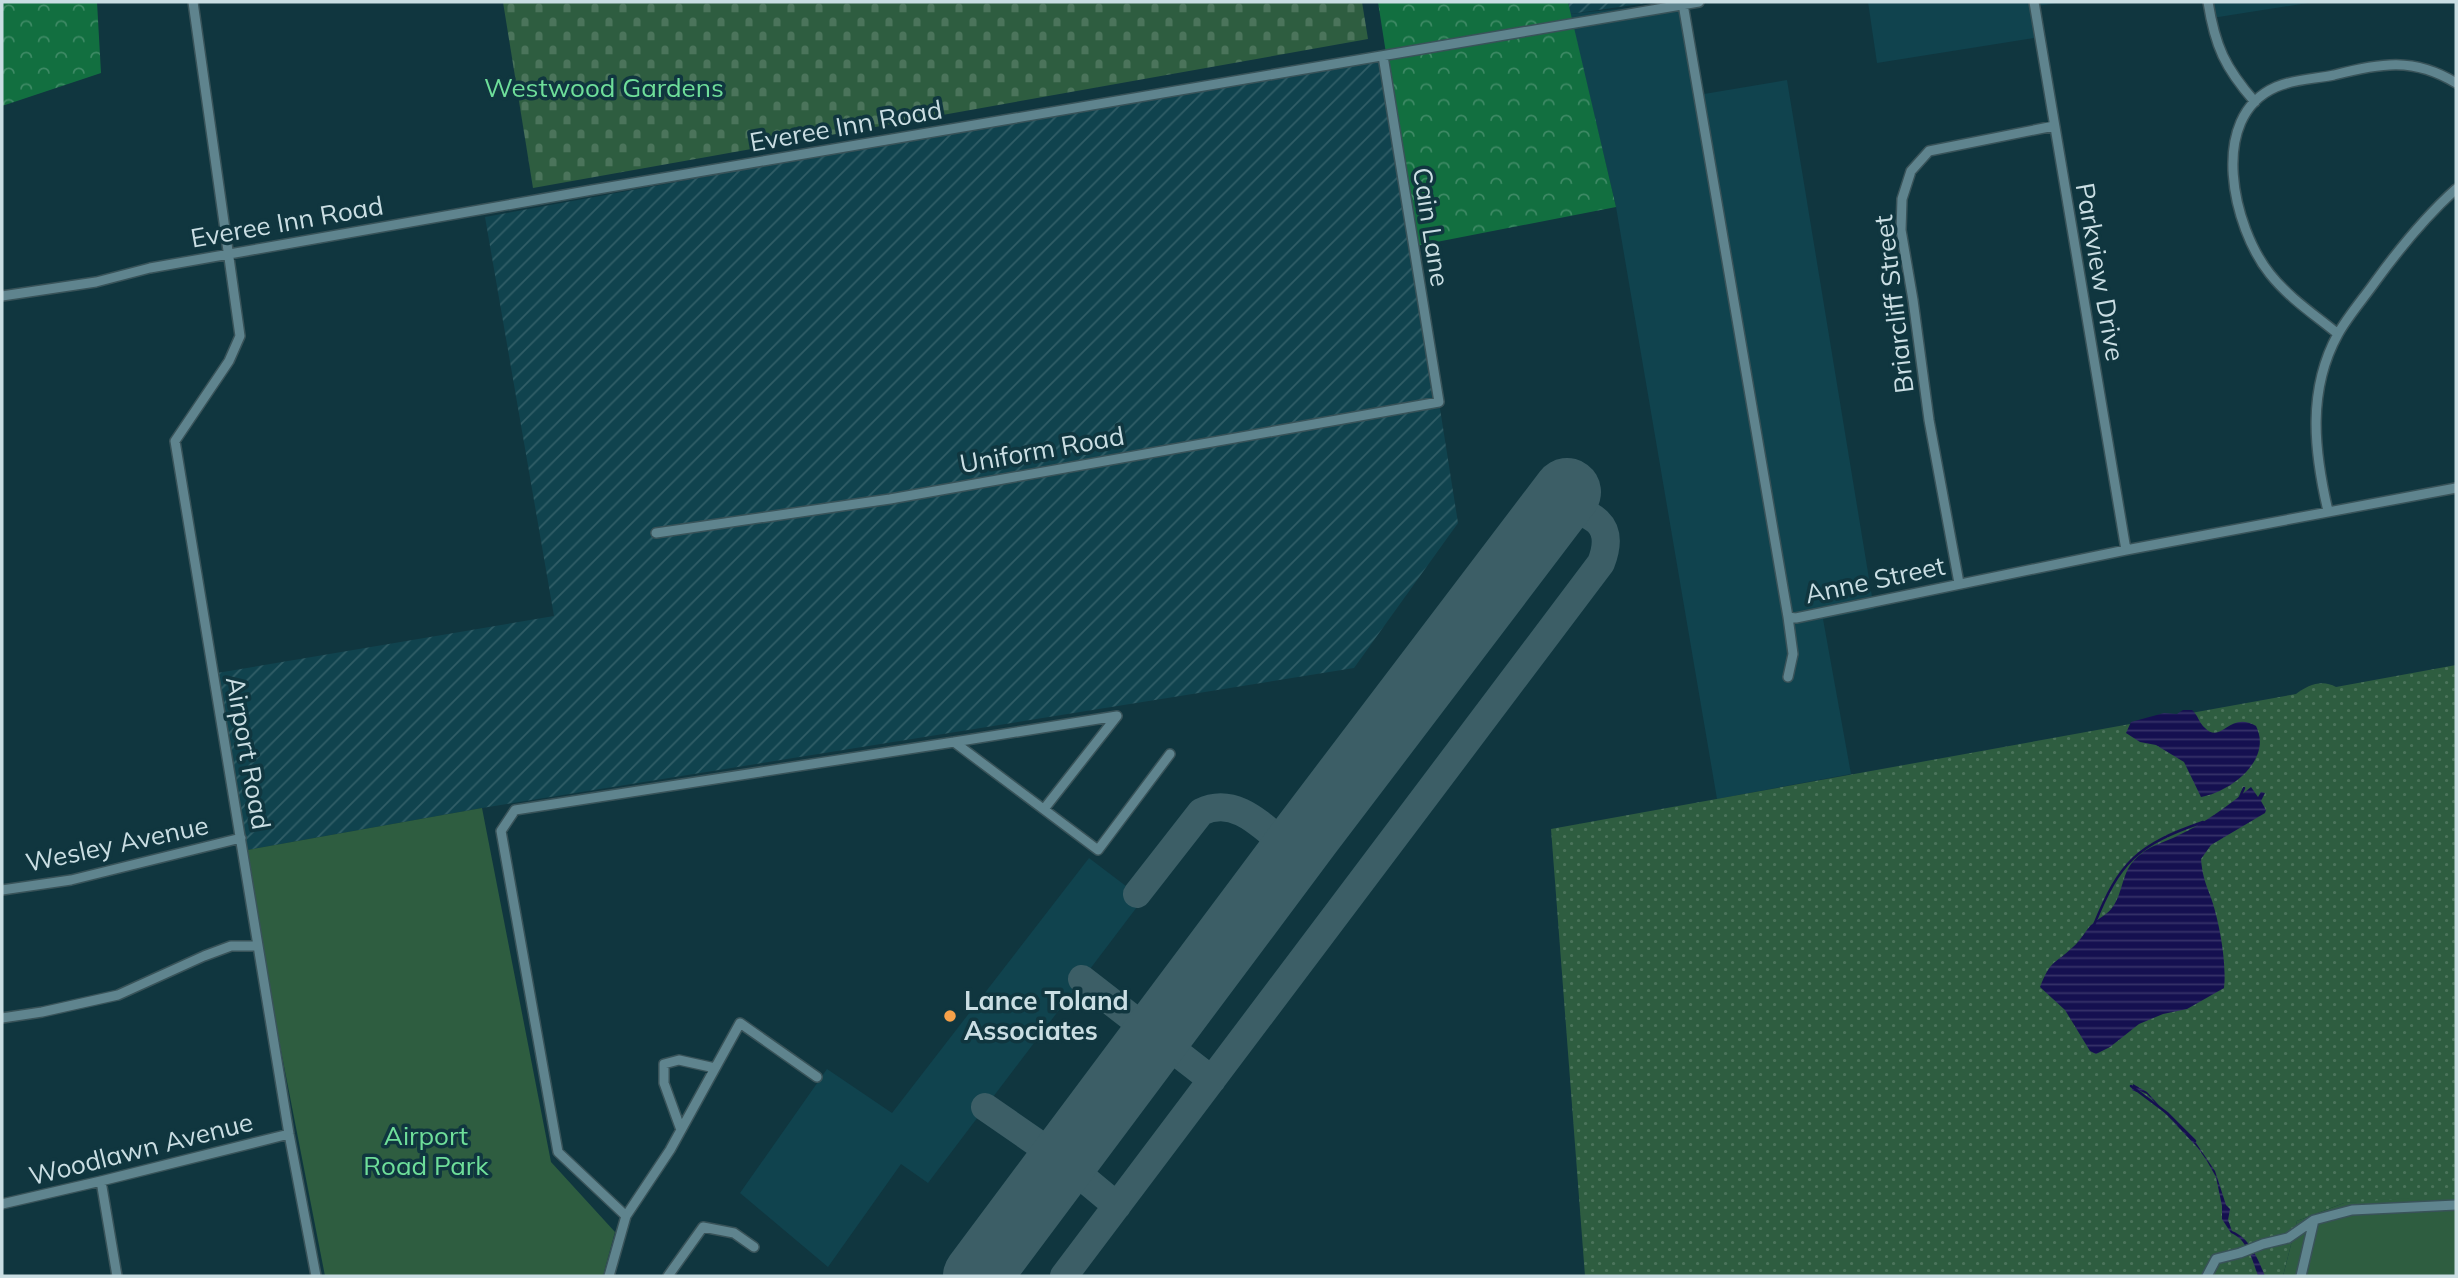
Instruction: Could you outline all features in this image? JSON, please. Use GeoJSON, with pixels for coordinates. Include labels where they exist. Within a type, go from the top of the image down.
{"type":"FeatureCollection","features":[{"type":"Feature","properties":{"kind":"street","name":"Airport Road"},"geometry":{"type":"LineString","coordinates":[[193,2],[240,336],[222,372],[175,441],[289,1134],[316,1276]]}},
{"type":"Feature","properties":{"kind":"street","name":"Everee Inn Road"},"geometry":{"type":"LineString","coordinates":[[2,296],[96,282],[150,268],[229,253],[1699,2]]}},
{"type":"Feature","properties":{"kind":"street","name":"Parkview Drive"},"geometry":{"type":"LineString","coordinates":[[2034,2],[2126,550]]}},
{"type":"Feature","properties":{"kind":"street"},"geometry":{"type":"LineString","coordinates":[[2208,2],[2219,51],[2255,102]]}},
{"type":"Feature","properties":{"kind":"street","name":"Anne Street"},"geometry":{"type":"LineString","coordinates":[[1683,4],[1788,617],[1796,618],[2126,550],[2456,488]]}},
{"type":"Feature","properties":{"kind":"street","name":"Cain Lane"},"geometry":{"type":"LineString","coordinates":[[1383,56],[1439,402],[1435,402]]}},
{"type":"Feature","properties":{"kind":"street"},"geometry":{"type":"LineString","coordinates":[[2338,334],[2283,289],[2251,248],[2240,214],[2232,155],[2235,132],[2255,102],[2285,84],[2355,69],[2400,63],[2439,73],[2456,83]]}},
{"type":"Feature","properties":{"kind":"street","name":"Briarcliff Street"},"geometry":{"type":"LineString","coordinates":[[1959,583],[1929,420],[1901,230],[1902,199],[1911,171],[1929,151],[2054,126]]}},
{"type":"Feature","properties":{"kind":"street"},"geometry":{"type":"LineString","coordinates":[[2328,511],[2318,468],[2315,421],[2321,375],[2338,334],[2392,259],[2456,189]]}},
{"type":"Feature","properties":{"kind":"street","name":"Uniform Road"},"geometry":{"type":"LineString","coordinates":[[656,533],[890,499],[1435,402]]}},
{"type":"Feature","properties":{"kind":"street"},"geometry":{"type":"LineString","coordinates":[[1788,617],[1793,654],[1788,677]]}},
{"type":"Feature","properties":{"kind":"street"},"geometry":{"type":"LineString","coordinates":[[626,1216],[558,1153],[500,831],[515,810],[1117,716],[1044,809]]}},
{"type":"Feature","properties":{"kind":"street"},"geometry":{"type":"LineString","coordinates":[[954,742],[1098,850],[1170,754]]}},
{"type":"Feature","properties":{"kind":"street","name":"Wesley Avenue"},"geometry":{"type":"LineString","coordinates":[[2,890],[72,880],[241,838]]}},
{"type":"Feature","properties":{"kind":"street"},"geometry":{"type":"LineString","coordinates":[[2,1018],[118,995],[222,949],[231,946],[258,946]]}},
{"type":"Feature","properties":{"kind":"street"},"geometry":{"type":"LineString","coordinates":[[609,1276],[626,1216],[681,1130],[740,1023],[817,1077]]}},
{"type":"Feature","properties":{"kind":"street"},"geometry":{"type":"LineString","coordinates":[[681,1130],[664,1083],[664,1065],[678,1060],[715,1068]]}},
{"type":"Feature","properties":{"kind":"street","name":"Woodlawn Avenue"},"geometry":{"type":"LineString","coordinates":[[2,1204],[289,1134]]}},
{"type":"Feature","properties":{"kind":"street"},"geometry":{"type":"LineString","coordinates":[[101,1181],[117,1276]]}},
{"type":"Feature","properties":{"kind":"street"},"geometry":{"type":"LineString","coordinates":[[2207,1276],[2216,1259],[2288,1238],[2314,1220],[2352,1210],[2456,1205]]}},
{"type":"Feature","properties":{"kind":"street"},"geometry":{"type":"LineString","coordinates":[[2301,1276],[2314,1220]]}},
{"type":"Feature","properties":{"kind":"street"},"geometry":{"type":"LineString","coordinates":[[668,1276],[704,1227],[734,1233],[754,1247]]}},
{"type":"Feature","properties":{"kind":"shaded area"},"geometry":{"type":"Polygon","coordinates":[[[1568,2],[1654,2],[1570,14],[1568,2]]]}},
{"type":"Feature","properties":{"kind":"shaded area"},"geometry":{"type":"Polygon","coordinates":[[[1683,2],[1698,95],[1787,80],[1874,609],[1823,619],[1851,774],[1717,799],[1616,207],[1570,14],[1683,2]]]}},
{"type":"Feature","properties":{"kind":"shaded area"},"geometry":{"type":"Polygon","coordinates":[[[1868,2],[2063,2],[2037,6],[2040,37],[1877,63],[1868,2]]]}},
{"type":"Feature","properties":{"kind":"shaded area"},"geometry":{"type":"Polygon","coordinates":[[[2204,2],[2314,2],[2206,19],[2204,2]]]}},
{"type":"Feature","properties":{"kind":"shaded area"},"geometry":{"type":"Polygon","coordinates":[[[1384,53],[1458,523],[1354,668],[482,808],[242,851],[211,674],[554,616],[485,217],[1384,53]]]}},
{"type":"Feature","properties":{"kind":"shaded area"},"geometry":{"type":"Polygon","coordinates":[[[2183,710],[2192,710],[2203,726],[2211,732],[2216,733],[2239,722],[2256,726],[2260,739],[2254,762],[2224,789],[2201,797],[2184,762],[2156,745],[2140,742],[2126,733],[2131,722],[2164,713],[2177,714],[2183,710]]]}},
{"type":"Feature","properties":{"kind":"shaded area"},"geometry":{"type":"Polygon","coordinates":[[[2251,787],[2258,797],[2261,792],[2265,793],[2261,801],[2265,813],[2211,845],[2201,859],[2222,941],[2224,988],[2187,1009],[2163,1014],[2139,1024],[2110,1047],[2096,1054],[2090,1051],[2065,1010],[2040,987],[2047,971],[2075,945],[2090,926],[2112,908],[2130,866],[2141,854],[2189,830],[2251,787]]]}},
{"type":"Feature","properties":{"kind":"shaded area"},"geometry":{"type":"Polygon","coordinates":[[[1089,858],[1143,899],[928,1183],[901,1164],[828,1267],[740,1193],[827,1069],[892,1113],[1089,858]]]}},
{"type":"Feature","properties":{"kind":"shaded area"},"geometry":{"type":"Polygon","coordinates":[[[2133,1084],[2147,1092],[2194,1140],[2215,1171],[2226,1205],[2230,1209],[2228,1220],[2232,1231],[2249,1244],[2265,1276],[2258,1276],[2245,1245],[2231,1233],[2222,1219],[2216,1177],[2207,1161],[2147,1094],[2132,1090],[2133,1084]]]}},
{"type":"Feature","properties":{"kind":"green space"},"geometry":{"type":"Polygon","coordinates":[[[2,2],[97,2],[101,73],[2,106],[2,2]]]}},
{"type":"Feature","properties":{"kind":"green space","name":"Westwood Gardens"},"geometry":{"type":"Polygon","coordinates":[[[503,2],[1362,2],[1368,39],[533,188],[503,2]]]}},
{"type":"Feature","properties":{"kind":"green space"},"geometry":{"type":"Polygon","coordinates":[[[1378,2],[1568,2],[1616,207],[1416,246],[1378,2]]]}},
{"type":"Feature","properties":{"kind":"green space"},"geometry":{"type":"Polygon","coordinates":[[[2456,665],[2456,1198],[2344,1203],[2297,1221],[2283,1276],[1585,1276],[1551,829],[2296,694],[2315,684],[2326,683],[2336,687],[2456,665]]]}},
{"type":"Feature","properties":{"kind":"green space","name":"Airport Road Park"},"geometry":{"type":"Polygon","coordinates":[[[482,808],[551,1162],[615,1232],[603,1276],[325,1276],[242,851],[482,808]]]}},
{"type":"Feature","properties":{"kind":"green space"},"geometry":{"type":"Polygon","coordinates":[[[2456,1198],[2456,1276],[2283,1276],[2297,1221],[2344,1203],[2456,1198]]]}},
{"type":"Feature","properties":{"kind":"waterway"},"geometry":{"type":"LineString","coordinates":[[2240,797],[2244,788]]}},
{"type":"Feature","properties":{"kind":"waterway"},"geometry":{"type":"LineString","coordinates":[[2094,925],[2113,885],[2134,858],[2162,839],[2203,822]]}},
{"type":"Feature","properties":{"kind":"waterway"},"geometry":{"type":"LineString","coordinates":[[2131,1086],[2167,1113],[2195,1141]]}},
{"type":"Feature","properties":{"kind":"taxiway"},"geometry":{"type":"LineString","coordinates":[[1064,1276],[1601,563],[1606,538],[1598,522],[1590,516],[1557,505]]}},
{"type":"Feature","properties":{"kind":"taxiway"},"geometry":{"type":"LineString","coordinates":[[1137,894],[1201,812],[1214,808],[1227,808],[1251,817],[1294,852]]}},
{"type":"Feature","properties":{"kind":"taxiway"},"geometry":{"type":"LineString","coordinates":[[1082,979],[1212,1080]]}},
{"type":"Feature","properties":{"kind":"taxiway"},"geometry":{"type":"LineString","coordinates":[[985,1107],[1063,1161],[1117,1206]]}},
{"type":"Feature","properties":{"kind":"runway"},"geometry":{"type":"LineString","coordinates":[[977,1276],[1567,492]]}},
{"type":"Feature","properties":{"kind":"place","name":"Lance Toland Associates"},"geometry":{"type":"Point","coordinates":[950,1016]}}]}
